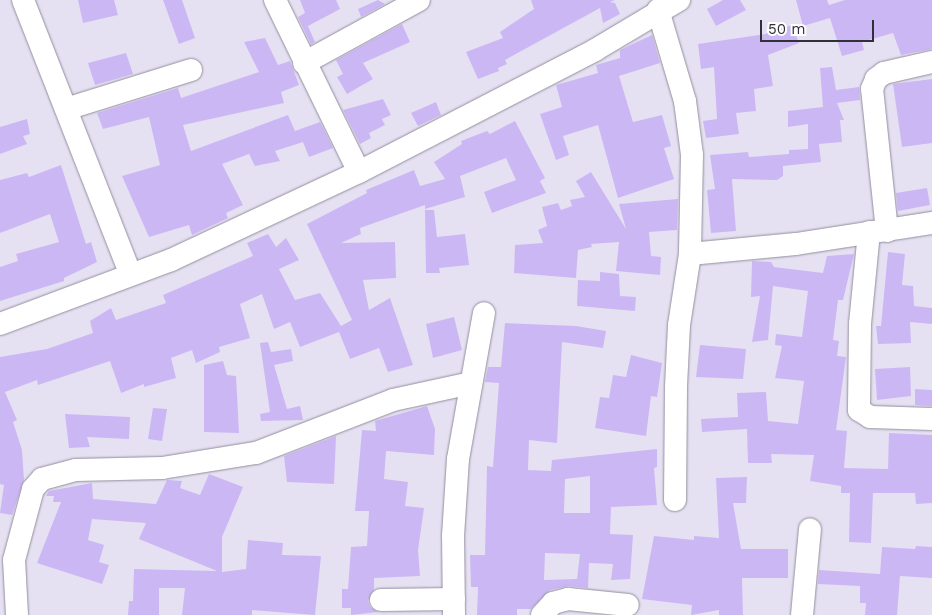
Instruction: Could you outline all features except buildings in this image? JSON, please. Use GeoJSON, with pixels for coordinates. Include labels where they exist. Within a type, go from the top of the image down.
{"type":"FeatureCollection","features":[{"type":"Feature","properties":{"kind":"street"},"geometry":{"type":"LineString","coordinates":[[23,0],[130,273]]}},
{"type":"Feature","properties":{"kind":"street"},"geometry":{"type":"LineString","coordinates":[[275,0],[304,64],[358,172]]}},
{"type":"Feature","properties":{"kind":"street"},"geometry":{"type":"LineString","coordinates":[[304,64],[419,0]]}},
{"type":"Feature","properties":{"kind":"street"},"geometry":{"type":"LineString","coordinates":[[0,324],[130,273],[171,260],[358,172],[595,50],[667,4],[688,116],[692,155],[690,254],[679,325],[675,500]]}},
{"type":"Feature","properties":{"kind":"street"},"geometry":{"type":"LineString","coordinates":[[932,62],[884,73],[876,78],[872,89],[878,231],[860,324],[859,410],[870,417],[932,419]]}},
{"type":"Feature","properties":{"kind":"street"},"geometry":{"type":"LineString","coordinates":[[66,109],[191,70]]}},
{"type":"Feature","properties":{"kind":"street"},"geometry":{"type":"LineString","coordinates":[[690,254],[932,223]]}},
{"type":"Feature","properties":{"kind":"street"},"geometry":{"type":"LineString","coordinates":[[382,600],[454,607],[454,498],[471,383],[484,313]]}},
{"type":"Feature","properties":{"kind":"street"},"geometry":{"type":"LineString","coordinates":[[17,615],[7,561],[33,489],[53,474],[162,468],[256,453],[393,400],[471,383]]}},
{"type":"Feature","properties":{"kind":"street"},"geometry":{"type":"LineString","coordinates":[[802,615],[810,529]]}},
{"type":"Feature","properties":{"kind":"street"},"geometry":{"type":"LineString","coordinates":[[542,615],[553,603],[568,599],[628,605]]}}]}
